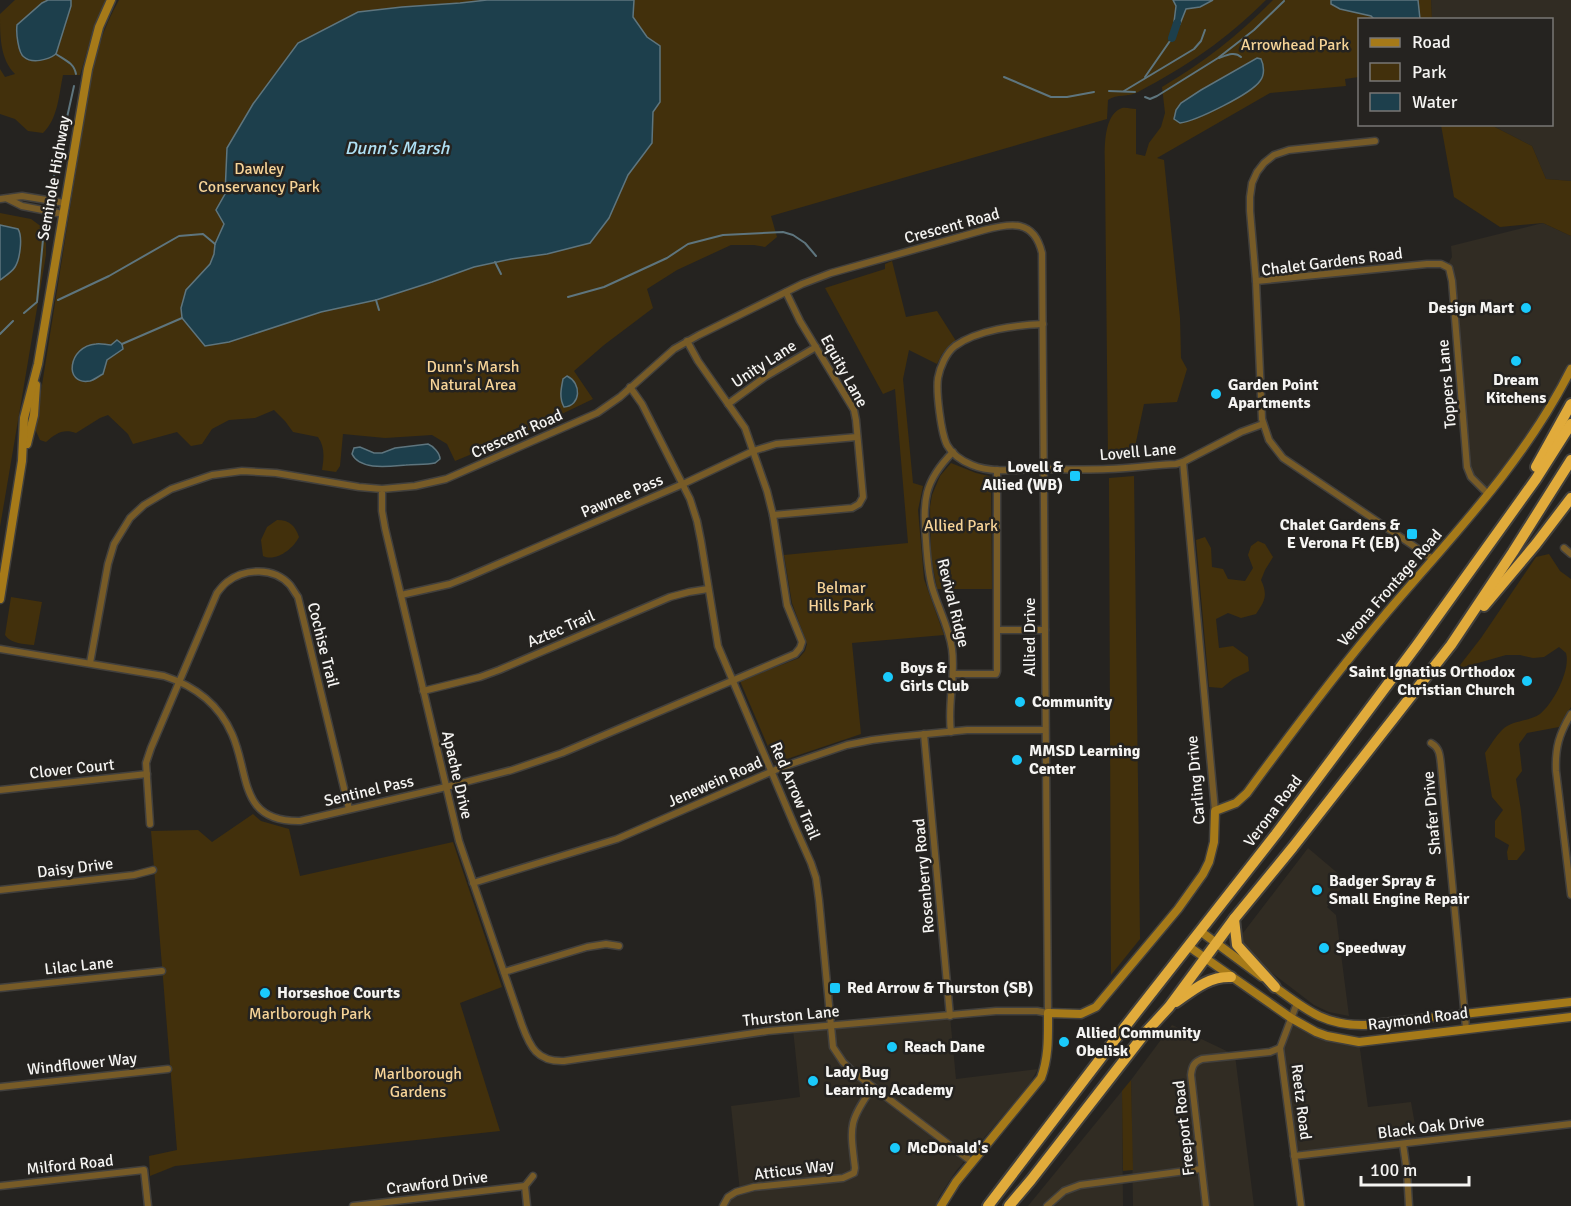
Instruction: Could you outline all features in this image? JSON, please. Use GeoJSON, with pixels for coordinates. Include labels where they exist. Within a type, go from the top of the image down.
{"type":"FeatureCollection","features":[{"type":"Feature","properties":{"kind":"highway"},"geometry":{"type":"LineString","coordinates":[[1503,524],[1571,405]]}},
{"type":"Feature","properties":{"kind":"highway","name":"Verona Road"},"geometry":{"type":"LineString","coordinates":[[988,1206],[1276,834],[1417,645],[1536,479],[1571,424]]}},
{"type":"Feature","properties":{"kind":"highway"},"geometry":{"type":"LineString","coordinates":[[1451,645],[1571,460]]}},
{"type":"Feature","properties":{"kind":"highway"},"geometry":{"type":"LineString","coordinates":[[1010,1206],[1451,645],[1536,544],[1571,498]]}},
{"type":"Feature","properties":{"kind":"highway"},"geometry":{"type":"LineString","coordinates":[[1234,919],[1237,945],[1275,987]]}},
{"type":"Feature","properties":{"kind":"highway"},"geometry":{"type":"LineString","coordinates":[[1168,1007],[1215,978],[1231,977]]}},
{"type":"Feature","properties":{"kind":"street","name":"Seminole Highway"},"geometry":{"type":"LineString","coordinates":[[0,599],[22,461],[34,415],[38,364],[92,48],[111,0]]}},
{"type":"Feature","properties":{"kind":"street"},"geometry":{"type":"LineString","coordinates":[[1256,281],[1250,197],[1252,183],[1264,163],[1274,155],[1289,150],[1375,141]]}},
{"type":"Feature","properties":{"kind":"street"},"geometry":{"type":"LineString","coordinates":[[4,199],[22,196],[65,203]]}},
{"type":"Feature","properties":{"kind":"street"},"geometry":{"type":"LineString","coordinates":[[4,199],[22,206],[63,214]]}},
{"type":"Feature","properties":{"kind":"street","name":"Crescent Road"},"geometry":{"type":"LineString","coordinates":[[90,663],[108,564],[114,544],[130,518],[144,505],[171,489],[198,479],[242,471],[276,472],[382,489],[415,486],[455,476],[597,413],[664,357],[687,341],[786,292],[831,273],[1002,225],[1012,224],[1032,233]]}},
{"type":"Feature","properties":{"kind":"street","name":"Allied Drive"},"geometry":{"type":"LineString","coordinates":[[972,1162],[1041,1078],[1048,1053],[1042,253],[1040,242],[1032,233]]}},
{"type":"Feature","properties":{"kind":"street","name":"Chalet Gardens Road"},"geometry":{"type":"LineString","coordinates":[[1433,559],[1283,458],[1269,440],[1263,424],[1256,281],[1427,264],[1447,266]]}},
{"type":"Feature","properties":{"kind":"street","name":"Toppers Lane"},"geometry":{"type":"LineString","coordinates":[[1447,266],[1452,281],[1467,467],[1472,477],[1488,494]]}},
{"type":"Feature","properties":{"kind":"street","name":"Equity Lane"},"geometry":{"type":"LineString","coordinates":[[773,515],[852,508],[859,504],[863,497],[854,410],[786,292]]}},
{"type":"Feature","properties":{"kind":"street"},"geometry":{"type":"LineString","coordinates":[[953,452],[942,432],[938,381],[948,355],[954,347],[969,339],[1016,326],[1043,324]]}},
{"type":"Feature","properties":{"kind":"street"},"geometry":{"type":"LineString","coordinates":[[687,341],[698,361],[745,428],[773,515]]}},
{"type":"Feature","properties":{"kind":"street","name":"Unity Lane"},"geometry":{"type":"LineString","coordinates":[[728,404],[765,377],[816,347]]}},
{"type":"Feature","properties":{"kind":"street","name":"Verona Frontage Road"},"geometry":{"type":"LineString","coordinates":[[1215,811],[1236,803],[1247,793],[1352,654],[1488,494],[1546,416],[1571,369]]}},
{"type":"Feature","properties":{"kind":"street","name":"Red Arrow Trail"},"geometry":{"type":"LineString","coordinates":[[630,387],[642,404],[683,484],[697,521],[718,646],[816,878],[833,1047],[852,1071],[972,1162]]}},
{"type":"Feature","properties":{"kind":"street","name":"Lovell Lane"},"geometry":{"type":"LineString","coordinates":[[953,452],[970,464],[987,470],[1107,469],[1183,462],[1241,432],[1263,424]]}},
{"type":"Feature","properties":{"kind":"street","name":"Pawnee Pass"},"geometry":{"type":"LineString","coordinates":[[401,595],[450,584],[470,576],[683,484],[753,451],[776,444],[857,437]]}},
{"type":"Feature","properties":{"kind":"street","name":"Revival Ridge"},"geometry":{"type":"LineString","coordinates":[[951,732],[954,674],[951,646],[931,582],[924,510],[926,495],[933,476],[953,452]]}},
{"type":"Feature","properties":{"kind":"street","name":"Carling Drive"},"geometry":{"type":"LineString","coordinates":[[1048,1013],[1087,1012],[1096,1007],[1178,909],[1203,874],[1214,842],[1215,811],[1183,462]]}},
{"type":"Feature","properties":{"kind":"street"},"geometry":{"type":"LineString","coordinates":[[954,674],[996,674],[998,667],[997,470]]}},
{"type":"Feature","properties":{"kind":"street","name":"Apache Drive"},"geometry":{"type":"LineString","coordinates":[[382,489],[384,528],[459,841],[528,1042],[531,1048],[540,1055]]}},
{"type":"Feature","properties":{"kind":"street","name":"Sentinel Pass"},"geometry":{"type":"LineString","coordinates":[[0,649],[164,676],[180,681],[213,704],[223,717],[233,735],[248,790],[257,807],[278,819],[300,821],[512,770],[561,753],[795,654],[802,642],[787,605],[773,515]]}},
{"type":"Feature","properties":{"kind":"street"},"geometry":{"type":"LineString","coordinates":[[1564,548],[1571,554]]}},
{"type":"Feature","properties":{"kind":"street","name":"Cochise Trail"},"geometry":{"type":"LineString","coordinates":[[150,824],[146,764],[217,593],[226,582],[236,576],[260,571],[272,573],[281,578],[298,597],[349,809]]}},
{"type":"Feature","properties":{"kind":"street","name":"Aztec Trail"},"geometry":{"type":"LineString","coordinates":[[423,691],[480,677],[670,597],[708,589]]}},
{"type":"Feature","properties":{"kind":"street"},"geometry":{"type":"LineString","coordinates":[[998,630],[1045,630]]}},
{"type":"Feature","properties":{"kind":"street"},"geometry":{"type":"LineString","coordinates":[[1571,714],[1561,729],[1556,754],[1556,771],[1571,895]]}},
{"type":"Feature","properties":{"kind":"street","name":"Jenewein Road"},"geometry":{"type":"LineString","coordinates":[[473,883],[617,839],[772,772],[847,745],[924,734],[986,729],[1045,730]]}},
{"type":"Feature","properties":{"kind":"street","name":"Rosenberry Road"},"geometry":{"type":"LineString","coordinates":[[924,734],[950,1016]]}},
{"type":"Feature","properties":{"kind":"street","name":"Shafer Drive"},"geometry":{"type":"LineString","coordinates":[[1431,743],[1436,746],[1441,766],[1466,1028]]}},
{"type":"Feature","properties":{"kind":"street","name":"Clover Court"},"geometry":{"type":"LineString","coordinates":[[0,790],[147,774]]}},
{"type":"Feature","properties":{"kind":"street","name":"Daisy Drive"},"geometry":{"type":"LineString","coordinates":[[0,890],[153,870]]}},
{"type":"Feature","properties":{"kind":"street","name":"Raymond Road"},"geometry":{"type":"LineString","coordinates":[[1200,931],[1220,939],[1275,987],[1312,1013],[1329,1021],[1365,1025],[1571,1002]]}},
{"type":"Feature","properties":{"kind":"street"},"geometry":{"type":"LineString","coordinates":[[504,972],[587,947],[606,944],[619,946]]}},
{"type":"Feature","properties":{"kind":"street","name":"Raymond Road"},"geometry":{"type":"LineString","coordinates":[[1188,946],[1291,1018],[1327,1036],[1359,1042],[1571,1017]]}},
{"type":"Feature","properties":{"kind":"street","name":"Lilac Lane"},"geometry":{"type":"LineString","coordinates":[[0,988],[162,971]]}},
{"type":"Feature","properties":{"kind":"street","name":"Reetz Road"},"geometry":{"type":"LineString","coordinates":[[1297,1003],[1280,1048],[1301,1206]]}},
{"type":"Feature","properties":{"kind":"street","name":"Thurston Lane"},"geometry":{"type":"LineString","coordinates":[[540,1055],[554,1061],[564,1061],[736,1035],[996,1011],[1048,1013]]}},
{"type":"Feature","properties":{"kind":"street","name":"Freeport Road"},"geometry":{"type":"LineString","coordinates":[[1206,1206],[1191,1075],[1193,1065],[1202,1059],[1270,1052],[1280,1048]]}},
{"type":"Feature","properties":{"kind":"street","name":"Windflower Way"},"geometry":{"type":"LineString","coordinates":[[0,1087],[168,1069]]}},
{"type":"Feature","properties":{"kind":"street","name":"Atticus Way"},"geometry":{"type":"LineString","coordinates":[[723,1206],[728,1197],[745,1189],[843,1178],[854,1173],[852,1125],[857,1111],[873,1087]]}},
{"type":"Feature","properties":{"kind":"street","name":"Black Oak Drive"},"geometry":{"type":"LineString","coordinates":[[1294,1156],[1571,1124]]}},
{"type":"Feature","properties":{"kind":"street"},"geometry":{"type":"LineString","coordinates":[[1403,1144],[1409,1206]]}},
{"type":"Feature","properties":{"kind":"street"},"geometry":{"type":"LineString","coordinates":[[941,1206],[972,1162]]}},
{"type":"Feature","properties":{"kind":"street"},"geometry":{"type":"LineString","coordinates":[[1047,1206],[1064,1191],[1080,1185],[1201,1169]]}},
{"type":"Feature","properties":{"kind":"street","name":"Milford Road"},"geometry":{"type":"LineString","coordinates":[[0,1186],[144,1170],[148,1206]]}},
{"type":"Feature","properties":{"kind":"street"},"geometry":{"type":"LineString","coordinates":[[527,1206],[525,1186],[533,1176]]}},
{"type":"Feature","properties":{"kind":"street","name":"Crawford Drive"},"geometry":{"type":"LineString","coordinates":[[353,1206],[525,1186]]}},
{"type":"Feature","properties":{"kind":"street"},"geometry":{"type":"LineString","coordinates":[[948,1206],[950,1191]]}},
{"type":"Feature","properties":{"kind":"shaded area"},"geometry":{"type":"Polygon","coordinates":[[[1431,0],[1571,0],[1571,181],[1546,179],[1532,146],[1493,126],[1553,126],[1553,18],[1432,18],[1431,0]]]}},
{"type":"Feature","properties":{"kind":"shaded area"},"geometry":{"type":"Polygon","coordinates":[[[1543,223],[1571,236],[1571,369],[1488,494],[1479,486],[1467,467],[1452,281],[1447,266],[1452,257],[1451,246],[1543,223]]]}},
{"type":"Feature","properties":{"kind":"shaded area"},"geometry":{"type":"Polygon","coordinates":[[[1308,848],[1347,881],[1327,907],[1336,915],[1349,1016],[1329,1012],[1314,1005],[1251,957],[1242,939],[1243,933],[1308,848]]]}},
{"type":"Feature","properties":{"kind":"shaded area"},"geometry":{"type":"Polygon","coordinates":[[[950,1016],[956,1079],[1038,1069],[1030,1083],[956,1171],[939,1197],[936,1206],[723,1206],[730,1197],[740,1192],[731,1106],[800,1097],[793,1029],[950,1016]]]}},
{"type":"Feature","properties":{"kind":"shaded area"},"geometry":{"type":"Polygon","coordinates":[[[1291,1018],[1316,1032],[1359,1042],[1368,1107],[1411,1102],[1418,1142],[1294,1156],[1282,1041],[1291,1018]]]}},
{"type":"Feature","properties":{"kind":"shaded area"},"geometry":{"type":"Polygon","coordinates":[[[1172,1025],[1235,1055],[1254,1206],[1133,1206],[1131,1080],[1172,1025]]]}},
{"type":"Feature","properties":{"kind":"shaded area"},"geometry":{"type":"Polygon","coordinates":[[[1122,1091],[1123,1206],[1028,1206],[1122,1091]]]}},
{"type":"Feature","properties":{"kind":"green space"},"geometry":{"type":"Polygon","coordinates":[[[15,0],[48,0],[17,25],[16,33],[20,52],[43,60],[56,54],[71,0],[106,0],[94,27],[80,75],[63,75],[55,114],[43,133],[28,131],[15,119],[0,114],[0,69],[5,77],[15,74],[4,54],[0,14],[15,0]]]}},
{"type":"Feature","properties":{"kind":"green space","name":"Dawley Conservancy Park"},"geometry":{"type":"Polygon","coordinates":[[[119,0],[1173,0],[1176,6],[1174,22],[1186,9],[1200,7],[1213,0],[1266,0],[1236,28],[1189,62],[1134,94],[1108,100],[1107,119],[771,216],[777,237],[765,247],[731,245],[677,270],[647,289],[653,308],[574,371],[593,399],[520,434],[455,461],[447,444],[432,435],[385,438],[343,434],[340,466],[336,472],[322,470],[323,453],[318,437],[293,432],[274,410],[255,418],[229,420],[212,429],[202,444],[191,446],[177,432],[133,444],[128,434],[108,415],[76,433],[63,432],[56,434],[46,442],[40,440],[35,429],[91,77],[104,32],[119,0]]]}},
{"type":"Feature","properties":{"kind":"green space","name":"Arrowhead Park"},"geometry":{"type":"Polygon","coordinates":[[[1273,0],[1431,0],[1432,18],[1358,18],[1358,77],[1345,79],[1346,86],[1270,93],[1157,158],[1164,160],[1180,318],[1181,358],[1187,369],[1177,402],[1144,404],[1133,456],[1108,458],[1105,158],[1107,127],[1115,112],[1122,108],[1136,109],[1136,154],[1145,156],[1149,143],[1161,127],[1165,113],[1162,87],[1192,68],[1248,25],[1273,0]]]}},
{"type":"Feature","properties":{"kind":"green space"},"geometry":{"type":"Polygon","coordinates":[[[1441,126],[1493,126],[1532,146],[1546,179],[1571,181],[1571,236],[1543,223],[1500,227],[1454,197],[1441,126]]]}},
{"type":"Feature","properties":{"kind":"green space"},"geometry":{"type":"Polygon","coordinates":[[[0,213],[31,219],[46,230],[46,255],[0,527],[0,280],[15,267],[21,241],[18,229],[0,225],[0,213]]]}},
{"type":"Feature","properties":{"kind":"green space","name":"Belmar Hills Park"},"geometry":{"type":"Polygon","coordinates":[[[892,261],[906,317],[937,311],[956,341],[942,354],[937,364],[909,350],[903,379],[913,483],[923,486],[918,510],[924,579],[944,635],[852,643],[861,734],[775,763],[740,681],[799,658],[805,651],[807,644],[792,603],[784,555],[908,543],[895,389],[883,394],[825,288],[885,269],[885,264],[892,261]]]}},
{"type":"Feature","properties":{"kind":"green space","name":"Allied Park"},"geometry":{"type":"Polygon","coordinates":[[[951,463],[991,478],[992,589],[937,589],[931,557],[930,507],[940,476],[951,463]]]}},
{"type":"Feature","properties":{"kind":"green space"},"geometry":{"type":"Polygon","coordinates":[[[1134,476],[1140,939],[1111,975],[1109,478],[1134,476]]]}},
{"type":"Feature","properties":{"kind":"green space"},"geometry":{"type":"Polygon","coordinates":[[[277,520],[291,524],[299,537],[293,546],[279,556],[263,556],[261,540],[267,527],[277,520]]]}},
{"type":"Feature","properties":{"kind":"green space"},"geometry":{"type":"Polygon","coordinates":[[[1205,537],[1211,548],[1212,567],[1223,569],[1228,579],[1245,581],[1253,568],[1248,555],[1251,546],[1258,541],[1265,544],[1273,557],[1261,580],[1264,598],[1256,614],[1241,618],[1228,613],[1216,619],[1219,648],[1233,646],[1248,657],[1249,671],[1222,688],[1209,687],[1196,540],[1205,537]]]}},
{"type":"Feature","properties":{"kind":"green space"},"geometry":{"type":"Polygon","coordinates":[[[1549,554],[1560,571],[1571,579],[1571,707],[1559,727],[1527,733],[1519,744],[1522,771],[1516,779],[1525,850],[1517,860],[1508,860],[1509,845],[1495,837],[1495,821],[1503,810],[1492,797],[1485,753],[1506,727],[1535,717],[1545,709],[1560,686],[1566,668],[1566,653],[1559,647],[1544,657],[1506,655],[1457,669],[1536,557],[1549,554]]]}},
{"type":"Feature","properties":{"kind":"green space"},"geometry":{"type":"Polygon","coordinates":[[[11,597],[42,602],[34,645],[14,642],[5,635],[11,597]]]}},
{"type":"Feature","properties":{"kind":"green space","name":"Marlborough Park"},"geometry":{"type":"Polygon","coordinates":[[[253,814],[261,821],[289,829],[300,876],[453,842],[502,987],[460,1003],[500,1131],[175,1166],[150,1176],[149,1156],[177,1150],[151,831],[198,830],[212,842],[253,814]]]}},
{"type":"Feature","properties":{"kind":"green space"},"geometry":{"type":"Polygon","coordinates":[[[1131,1080],[1133,1170],[1123,1171],[1122,1091],[1131,1080]]]}},
{"type":"Feature","properties":{"kind":"water"},"geometry":{"type":"Polygon","coordinates":[[[48,0],[71,0],[56,54],[40,60],[27,59],[22,55],[19,47],[17,25],[48,0]]]}},
{"type":"Feature","properties":{"kind":"water","name":"Dunn's Marsh"},"geometry":{"type":"Polygon","coordinates":[[[487,0],[634,0],[633,17],[647,37],[660,46],[660,102],[653,112],[652,143],[628,175],[609,218],[590,243],[547,254],[474,267],[376,300],[321,312],[229,342],[205,346],[182,318],[181,308],[186,290],[210,264],[215,244],[224,224],[216,210],[225,194],[227,148],[253,104],[298,43],[358,12],[487,0]]]}},
{"type":"Feature","properties":{"kind":"water"},"geometry":{"type":"Polygon","coordinates":[[[1173,0],[1213,0],[1200,7],[1186,9],[1180,24],[1174,22],[1176,6],[1173,0]]]}},
{"type":"Feature","properties":{"kind":"water"},"geometry":{"type":"Polygon","coordinates":[[[1331,0],[1418,0],[1420,18],[1373,18],[1340,9],[1331,4],[1331,0]]]}},
{"type":"Feature","properties":{"kind":"water"},"geometry":{"type":"Polygon","coordinates":[[[1257,58],[1262,61],[1262,79],[1246,93],[1188,121],[1180,123],[1174,119],[1181,103],[1257,58]]]}},
{"type":"Feature","properties":{"kind":"water"},"geometry":{"type":"Polygon","coordinates":[[[0,225],[18,229],[21,242],[15,267],[0,280],[0,225]]]}},
{"type":"Feature","properties":{"kind":"water"},"geometry":{"type":"Polygon","coordinates":[[[117,340],[122,344],[123,349],[107,360],[103,374],[90,381],[81,381],[76,378],[72,365],[79,351],[96,344],[111,345],[117,340]]]}},
{"type":"Feature","properties":{"kind":"water"},"geometry":{"type":"Polygon","coordinates":[[[567,376],[572,379],[578,394],[574,403],[564,407],[561,390],[563,379],[567,376]]]}},
{"type":"Feature","properties":{"kind":"water"},"geometry":{"type":"Polygon","coordinates":[[[428,444],[436,450],[440,457],[435,463],[376,466],[362,463],[352,454],[354,448],[360,447],[374,453],[382,453],[395,448],[428,444]]]}},
{"type":"Feature","properties":{"kind":"waterway"},"geometry":{"type":"LineString","coordinates":[[1145,97],[1150,99],[1157,96],[1218,58],[1254,30],[1284,1]]}},
{"type":"Feature","properties":{"kind":"waterway"},"geometry":{"type":"LineString","coordinates":[[1172,38],[1177,23]]}},
{"type":"Feature","properties":{"kind":"waterway"},"geometry":{"type":"LineString","coordinates":[[1124,91],[1194,49],[1201,41],[1205,30]]}},
{"type":"Feature","properties":{"kind":"waterway"},"geometry":{"type":"LineString","coordinates":[[1145,77],[1172,38]]}},
{"type":"Feature","properties":{"kind":"waterway"},"geometry":{"type":"LineString","coordinates":[[56,54],[71,64],[76,74]]}},
{"type":"Feature","properties":{"kind":"waterway"},"geometry":{"type":"LineString","coordinates":[[1219,58],[1234,54],[1241,57]]}},
{"type":"Feature","properties":{"kind":"waterway"},"geometry":{"type":"LineString","coordinates":[[1004,77],[1051,97],[1067,97],[1094,92]]}},
{"type":"Feature","properties":{"kind":"waterway"},"geometry":{"type":"LineString","coordinates":[[52,185],[74,86]]}},
{"type":"Feature","properties":{"kind":"waterway"},"geometry":{"type":"LineString","coordinates":[[1109,91],[1135,92]]}},
{"type":"Feature","properties":{"kind":"waterway"},"geometry":{"type":"LineString","coordinates":[[24,313],[37,302],[44,229]]}},
{"type":"Feature","properties":{"kind":"waterway"},"geometry":{"type":"LineString","coordinates":[[568,297],[604,287],[667,258],[688,244],[723,235],[783,232],[805,243],[816,256]]}},
{"type":"Feature","properties":{"kind":"waterway"},"geometry":{"type":"LineString","coordinates":[[58,300],[109,276],[179,236],[203,234],[215,244]]}},
{"type":"Feature","properties":{"kind":"waterway"},"geometry":{"type":"LineString","coordinates":[[495,262],[501,274]]}},
{"type":"Feature","properties":{"kind":"waterway"},"geometry":{"type":"LineString","coordinates":[[376,300],[379,310]]}},
{"type":"Feature","properties":{"kind":"waterway"},"geometry":{"type":"LineString","coordinates":[[122,344],[182,318]]}},
{"type":"Feature","properties":{"kind":"waterway"},"geometry":{"type":"LineString","coordinates":[[0,334],[13,321]]}},
{"type":"Feature","properties":{"kind":"place","name":"Design Mart"},"geometry":{"type":"Point","coordinates":[1526,308]}},
{"type":"Feature","properties":{"kind":"place","name":"Dream Kitchens"},"geometry":{"type":"Point","coordinates":[1516,361]}},
{"type":"Feature","properties":{"kind":"place","name":"Garden Point Apartments"},"geometry":{"type":"Point","coordinates":[1216,394]}},
{"type":"Feature","properties":{"kind":"place","name":"Lovell & Allied (WB)"},"geometry":{"type":"Point","coordinates":[1075,476]}},
{"type":"Feature","properties":{"kind":"place","name":"Chalet Gardens & E Verona Ft (EB)"},"geometry":{"type":"Point","coordinates":[1412,534]}},
{"type":"Feature","properties":{"kind":"place","name":"Boys & Girls Club"},"geometry":{"type":"Point","coordinates":[888,677]}},
{"type":"Feature","properties":{"kind":"place","name":"Saint Ignatius Orthodox Christian Church"},"geometry":{"type":"Point","coordinates":[1527,681]}},
{"type":"Feature","properties":{"kind":"place","name":"Community"},"geometry":{"type":"Point","coordinates":[1020,702]}},
{"type":"Feature","properties":{"kind":"place","name":"MMSD Learning Center"},"geometry":{"type":"Point","coordinates":[1017,760]}},
{"type":"Feature","properties":{"kind":"place","name":"Badger Spray & Small Engine Repair"},"geometry":{"type":"Point","coordinates":[1317,890]}},
{"type":"Feature","properties":{"kind":"place","name":"Speedway"},"geometry":{"type":"Point","coordinates":[1324,948]}},
{"type":"Feature","properties":{"kind":"place","name":"Red Arrow & Thurston (SB)"},"geometry":{"type":"Point","coordinates":[835,988]}},
{"type":"Feature","properties":{"kind":"place","name":"Horseshoe Courts"},"geometry":{"type":"Point","coordinates":[265,993]}},
{"type":"Feature","properties":{"kind":"place","name":"Allied Community Obelisk"},"geometry":{"type":"Point","coordinates":[1064,1042]}},
{"type":"Feature","properties":{"kind":"place","name":"Reach Dane"},"geometry":{"type":"Point","coordinates":[892,1047]}},
{"type":"Feature","properties":{"kind":"place","name":"Lady Bug Learning Academy"},"geometry":{"type":"Point","coordinates":[813,1081]}},
{"type":"Feature","properties":{"kind":"place","name":"McDonald's"},"geometry":{"type":"Point","coordinates":[895,1148]}},
{"type":"Feature","properties":{"kind":"park label","name":"Dunn's Marsh Natural Area"},"geometry":{"type":"Point","coordinates":[473,376]}},
{"type":"Feature","properties":{"kind":"park label","name":"Marlborough Gardens"},"geometry":{"type":"Point","coordinates":[418,1083]}}]}
